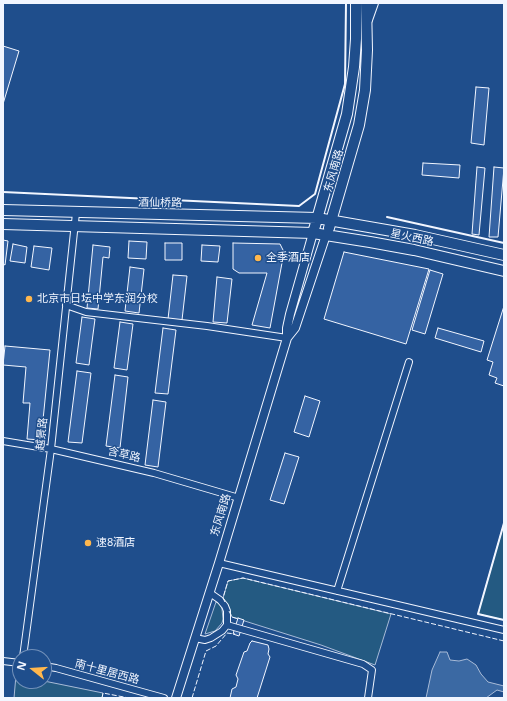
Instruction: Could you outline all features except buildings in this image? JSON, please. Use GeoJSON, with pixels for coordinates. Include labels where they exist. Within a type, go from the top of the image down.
{"type":"FeatureCollection","features":[{"type":"Feature","properties":{"kind":"main road","name":"东风南路"},"geometry":{"type":"LineString","coordinates":[[314,233],[346,114],[354,67],[356,3]]}},
{"type":"Feature","properties":{"kind":"main road","name":"东风南路"},"geometry":{"type":"LineString","coordinates":[[326,235],[332,222],[359,125],[365,90],[366,3]]}},
{"type":"Feature","properties":{"kind":"main road","name":"酒仙桥路"},"geometry":{"type":"LineString","coordinates":[[3,210],[317,218]]}},
{"type":"Feature","properties":{"kind":"main road","name":"星火西路"},"geometry":{"type":"LineString","coordinates":[[317,218],[332,222],[415,235],[504,255]]}},
{"type":"Feature","properties":{"kind":"main road"},"geometry":{"type":"LineString","coordinates":[[3,224],[314,233]]}},
{"type":"Feature","properties":{"kind":"main road","name":"星火西路"},"geometry":{"type":"LineString","coordinates":[[314,233],[406,249],[504,272]]}},
{"type":"Feature","properties":{"kind":"street"},"geometry":{"type":"LineString","coordinates":[[366,25],[374,3]]}},
{"type":"Feature","properties":{"kind":"street","name":"越景路"},"geometry":{"type":"LineString","coordinates":[[24,649],[51,448],[76,213]]}},
{"type":"Feature","properties":{"kind":"street","name":"东风南路"},"geometry":{"type":"LineString","coordinates":[[176,698],[210,593],[287,338],[287,328],[290,314],[314,233]]}},
{"type":"Feature","properties":{"kind":"street","name":"东风南路"},"geometry":{"type":"LineString","coordinates":[[287,338],[295,328],[326,235]]}},
{"type":"Feature","properties":{"kind":"street"},"geometry":{"type":"LineString","coordinates":[[66,305],[86,312],[208,326],[287,338]]}},
{"type":"Feature","properties":{"kind":"street"},"geometry":{"type":"LineString","coordinates":[[337,591],[409,362]]}},
{"type":"Feature","properties":{"kind":"street","name":"含草路"},"geometry":{"type":"LineString","coordinates":[[3,441],[51,448],[154,472],[239,498]]}},
{"type":"Feature","properties":{"kind":"street"},"geometry":{"type":"LineString","coordinates":[[219,563],[504,630]]}},
{"type":"Feature","properties":{"kind":"street"},"geometry":{"type":"LineString","coordinates":[[195,638],[205,640],[210,638],[222,631],[226,625],[227,611],[225,606],[220,600],[210,593]]}},
{"type":"Feature","properties":{"kind":"street"},"geometry":{"type":"LineString","coordinates":[[226,625],[364,664],[372,670],[368,688],[368,698]]}},
{"type":"Feature","properties":{"kind":"street","name":"南十里居西路"},"geometry":{"type":"LineString","coordinates":[[52,667],[164,698]]}},
{"type":"Feature","properties":{"kind":"shaded area"},"geometry":{"type":"Polygon","coordinates":[[[504,523],[504,620],[478,614],[504,523]]]}},
{"type":"Feature","properties":{"kind":"shaded area"},"geometry":{"type":"Polygon","coordinates":[[[243,578],[391,614],[375,665],[321,645],[232,617],[223,598],[228,581],[243,578]]]}},
{"type":"Feature","properties":{"kind":"shaded area"},"geometry":{"type":"Polygon","coordinates":[[[216,602],[220,604],[222,609],[222,623],[215,631],[205,634],[216,602]]]}},
{"type":"Feature","properties":{"kind":"shaded area"},"geometry":{"type":"Polygon","coordinates":[[[440,652],[447,652],[450,660],[459,661],[467,659],[476,665],[488,682],[504,686],[504,692],[497,690],[486,698],[426,698],[432,670],[440,652]]]}},
{"type":"Feature","properties":{"kind":"shaded area"},"geometry":{"type":"Polygon","coordinates":[[[52,683],[103,693],[102,698],[14,698],[15,689],[52,689],[52,683]]]}},
{"type":"Feature","properties":{"kind":"fence"},"geometry":{"type":"LineString","coordinates":[[225,602],[223,598],[228,581],[243,578],[504,641]]}},
{"type":"Feature","properties":{"kind":"fence"},"geometry":{"type":"LineString","coordinates":[[229,611],[232,617],[239,619]]}},
{"type":"Feature","properties":{"kind":"fence"},"geometry":{"type":"LineString","coordinates":[[192,698],[206,651],[216,646],[227,633],[235,634]]}},
{"type":"Feature","properties":{"kind":"fence"},"geometry":{"type":"LineString","coordinates":[[102,698],[103,693],[129,698]]}},
{"type":"Feature","properties":{"kind":"wall"},"geometry":{"type":"LineString","coordinates":[[3,192],[299,206],[315,194],[345,84],[346,3]]}},
{"type":"Feature","properties":{"kind":"wall"},"geometry":{"type":"LineString","coordinates":[[387,217],[504,243]]}},
{"type":"Feature","properties":{"kind":"wall"},"geometry":{"type":"LineString","coordinates":[[504,523],[478,614],[504,620]]}},
{"type":"Feature","properties":{"kind":"place","name":"全季酒店"},"geometry":{"type":"Point","coordinates":[258,258]}},
{"type":"Feature","properties":{"kind":"place","name":"北京市日坛中学东润分校"},"geometry":{"type":"Point","coordinates":[29,299]}},
{"type":"Feature","properties":{"kind":"place","name":"速8酒店"},"geometry":{"type":"Point","coordinates":[88,543]}}]}
